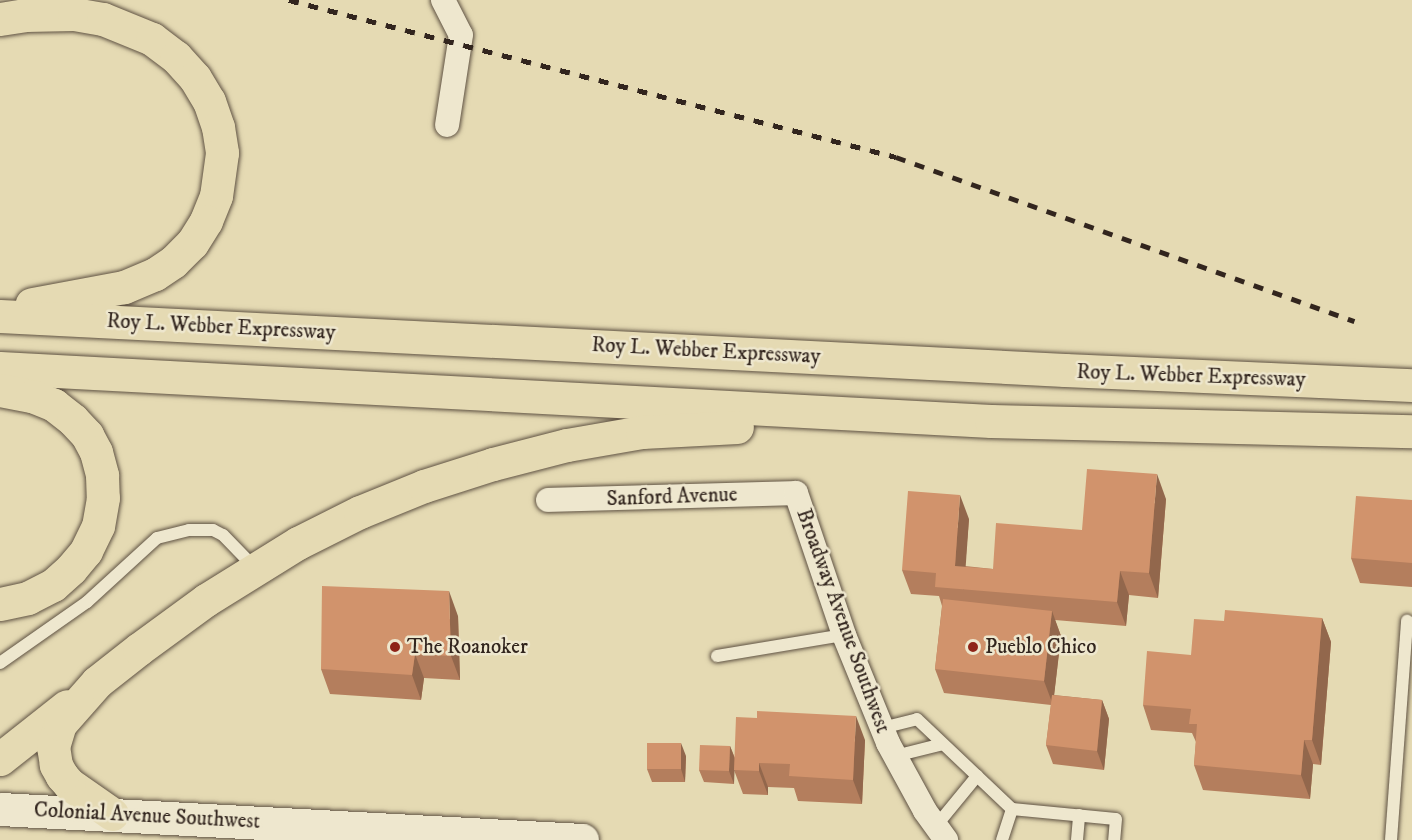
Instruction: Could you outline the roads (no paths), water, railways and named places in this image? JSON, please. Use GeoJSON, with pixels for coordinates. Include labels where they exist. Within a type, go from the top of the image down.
{"type":"FeatureCollection","features":[{"type":"Feature","properties":{"kind":"highway"},"geometry":{"type":"LineString","coordinates":[[0,19],[25,15],[74,14],[103,19],[152,39],[176,57],[195,78],[209,101],[218,127],[222,153],[216,196],[206,221],[192,243],[173,262],[155,274],[124,287],[92,295],[0,309]]}},
{"type":"Feature","properties":{"kind":"highway","name":"Roy L. Webber Expressway"},"geometry":{"type":"LineString","coordinates":[[0,316],[1065,370],[1412,385]]}},
{"type":"Feature","properties":{"kind":"highway"},"geometry":{"type":"LineString","coordinates":[[0,368],[991,421],[1412,431]]}},
{"type":"Feature","properties":{"kind":"highway"},"geometry":{"type":"LineString","coordinates":[[0,390],[32,396],[54,405],[73,420],[87,435],[96,452],[102,475],[103,498],[98,526],[86,551],[71,569],[53,585],[28,598],[0,603]]}},
{"type":"Feature","properties":{"kind":"highway"},"geometry":{"type":"LineString","coordinates":[[0,759],[206,600],[297,543],[360,512],[424,486],[493,464],[567,446],[642,432],[726,427],[822,430],[991,421]]}},
{"type":"Feature","properties":{"kind":"highway"},"geometry":{"type":"LineString","coordinates":[[97,682],[60,724],[53,747],[56,765],[69,784],[112,814]]}},
{"type":"Feature","properties":{"kind":"main road","name":"Colonial Avenue Southwest"},"geometry":{"type":"LineString","coordinates":[[0,809],[582,840]]}},
{"type":"Feature","properties":{"kind":"street"},"geometry":{"type":"LineString","coordinates":[[442,0],[460,35],[447,124]]}},
{"type":"Feature","properties":{"kind":"street","name":"Sanford Avenue"},"geometry":{"type":"LineString","coordinates":[[548,500],[796,493]]}},
{"type":"Feature","properties":{"kind":"street","name":"Broadway Avenue Southwest"},"geometry":{"type":"LineString","coordinates":[[796,493],[844,635],[882,728],[895,756],[941,833]]}},
{"type":"Feature","properties":{"kind":"lane"},"geometry":{"type":"LineString","coordinates":[[0,663],[87,602],[157,538],[189,530],[213,530],[223,535],[256,569]]}},
{"type":"Feature","properties":{"kind":"lane"},"geometry":{"type":"LineString","coordinates":[[1391,840],[1406,722],[1407,621]]}},
{"type":"Feature","properties":{"kind":"lane"},"geometry":{"type":"LineString","coordinates":[[717,656],[844,635]]}},
{"type":"Feature","properties":{"kind":"lane"},"geometry":{"type":"LineString","coordinates":[[882,728],[917,719],[1012,809],[1116,819],[1114,840]]}},
{"type":"Feature","properties":{"kind":"lane"},"geometry":{"type":"LineString","coordinates":[[895,756],[943,744]]}},
{"type":"Feature","properties":{"kind":"lane"},"geometry":{"type":"LineString","coordinates":[[941,833],[977,776]]}},
{"type":"Feature","properties":{"kind":"lane"},"geometry":{"type":"LineString","coordinates":[[1002,840],[1012,809]]}},
{"type":"Feature","properties":{"kind":"lane"},"geometry":{"type":"LineString","coordinates":[[1077,840],[1079,815]]}},
{"type":"Feature","properties":{"kind":"railway"},"geometry":{"type":"LineString","coordinates":[[289,0],[896,157],[1355,321]]}},
{"type":"Feature","properties":{"kind":"place","name":"The Roanoker"},"geometry":{"type":"Point","coordinates":[395,647]}},
{"type":"Feature","properties":{"kind":"place","name":"Pueblo Chico"},"geometry":{"type":"Point","coordinates":[973,647]}}]}
